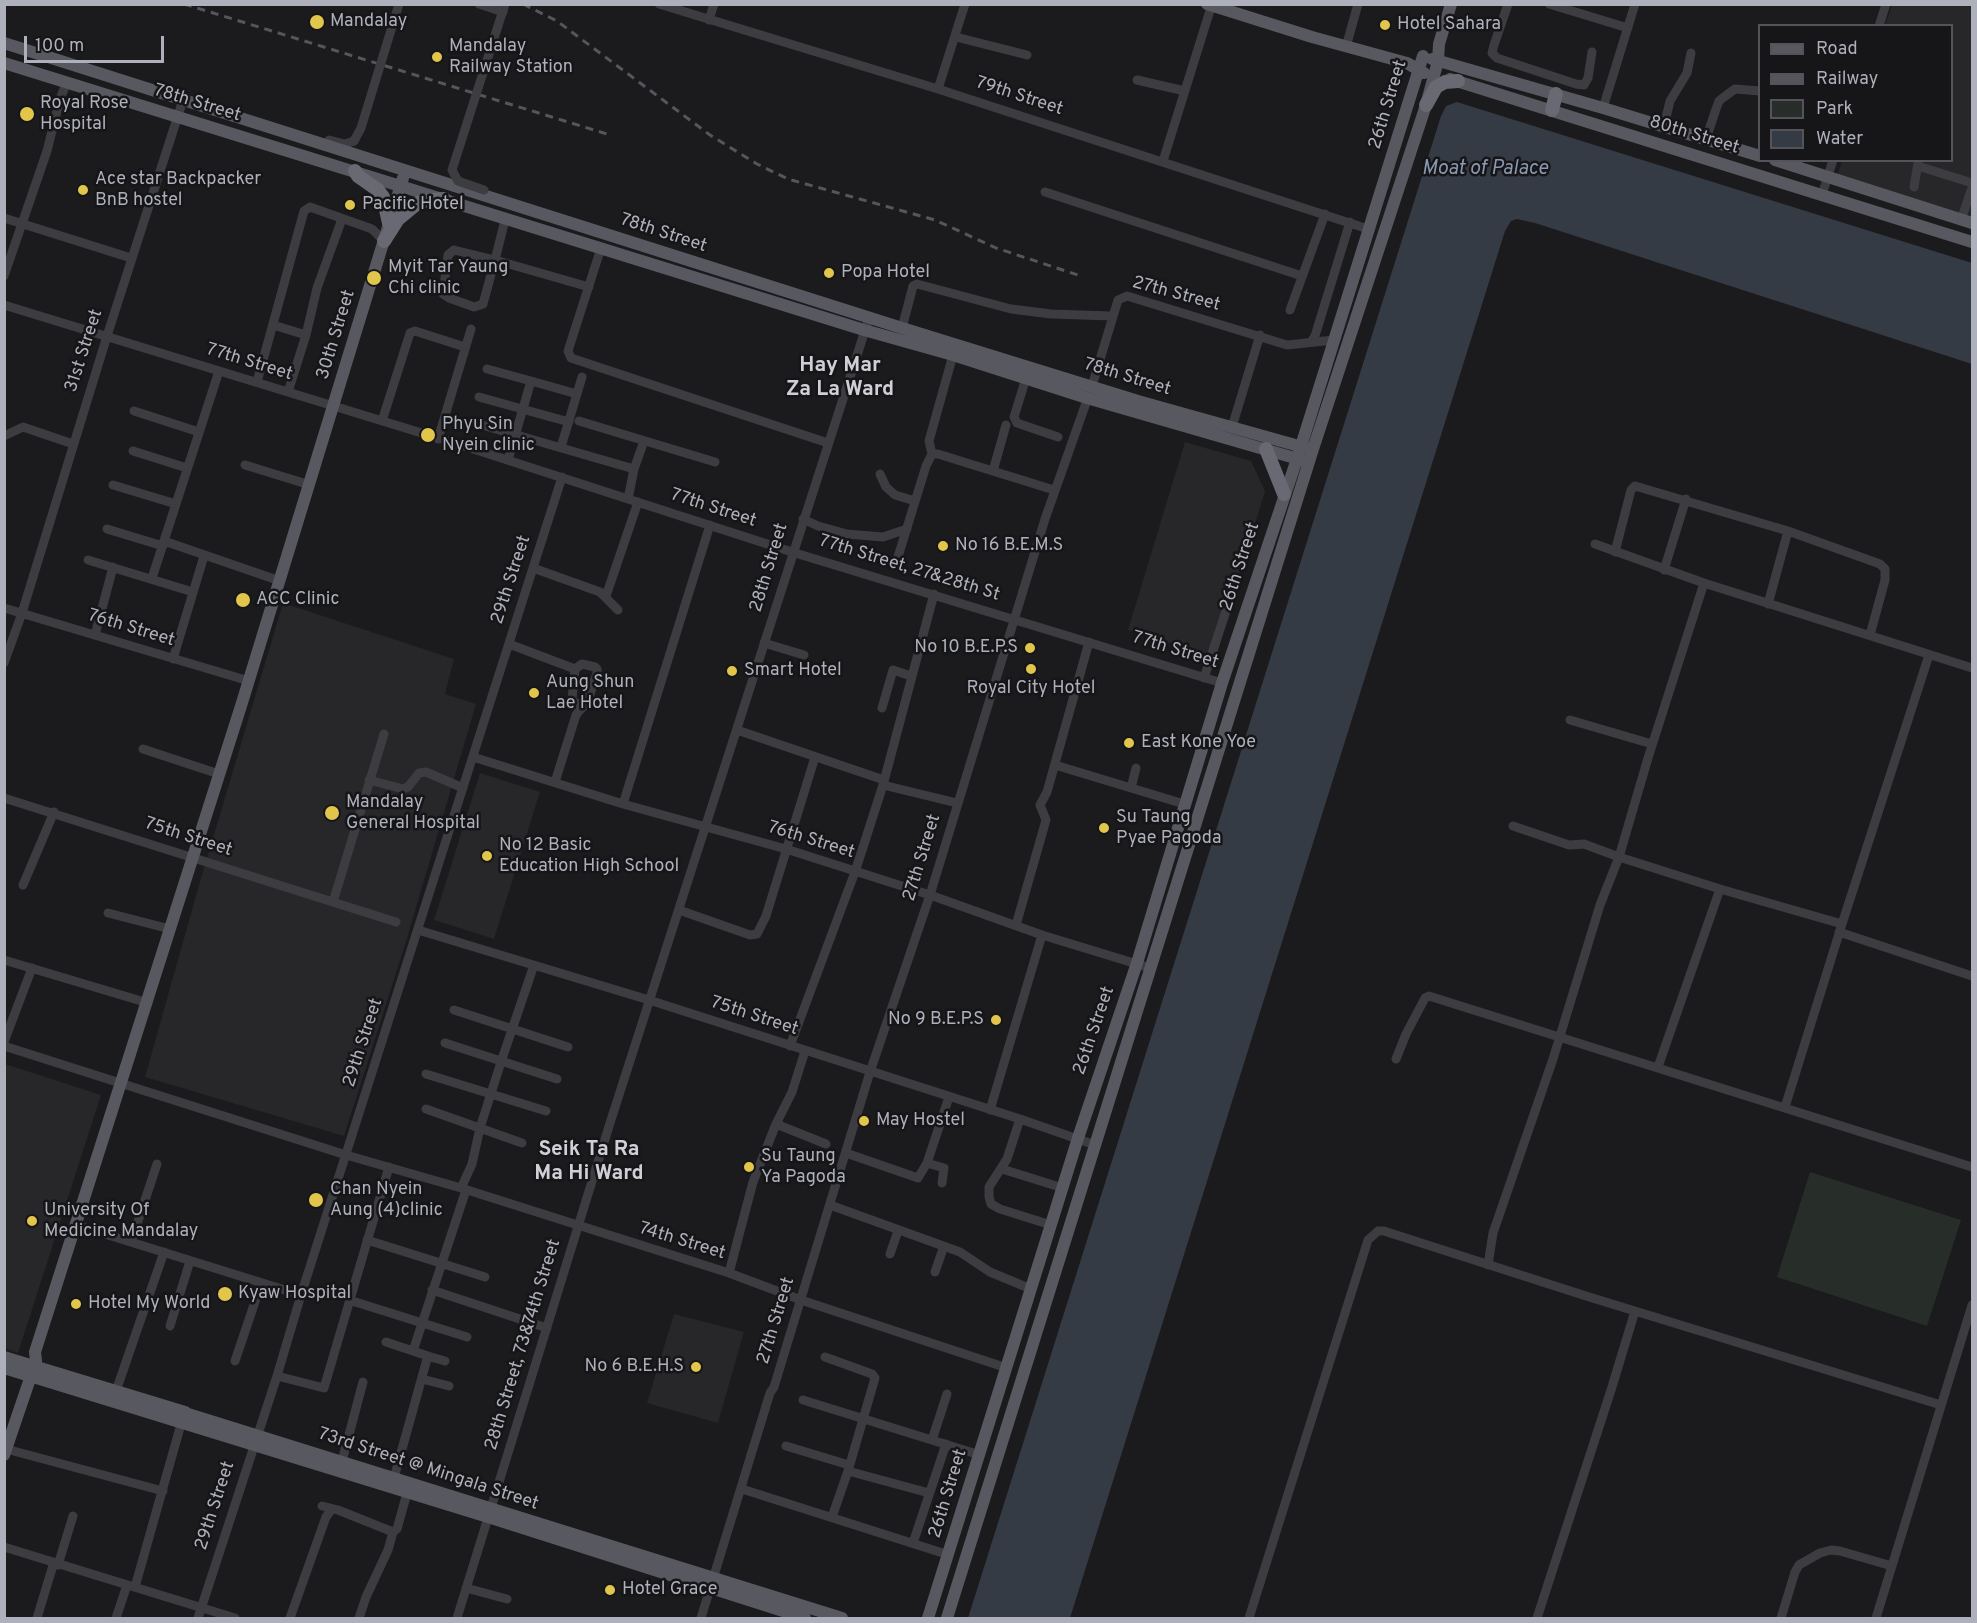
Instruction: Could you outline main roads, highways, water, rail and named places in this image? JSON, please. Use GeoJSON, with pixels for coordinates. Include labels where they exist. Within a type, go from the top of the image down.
{"type":"FeatureCollection","features":[{"type":"Feature","properties":{"kind":"highway"},"geometry":{"type":"LineString","coordinates":[[1426,105],[1436,87],[1445,82],[1458,81]]}},
{"type":"Feature","properties":{"kind":"highway"},"geometry":{"type":"LineString","coordinates":[[1552,110],[1556,94]]}},
{"type":"Feature","properties":{"kind":"highway"},"geometry":{"type":"LineString","coordinates":[[355,171],[383,197],[389,223]]}},
{"type":"Feature","properties":{"kind":"highway"},"geometry":{"type":"LineString","coordinates":[[384,241],[398,219],[415,205],[422,201],[444,199]]}},
{"type":"Feature","properties":{"kind":"highway"},"geometry":{"type":"LineString","coordinates":[[1266,449],[1284,494]]}},
{"type":"Feature","properties":{"kind":"main road"},"geometry":{"type":"LineString","coordinates":[[1439,44],[1451,4]]}},
{"type":"Feature","properties":{"kind":"main road","name":"80th Street"},"geometry":{"type":"LineString","coordinates":[[1210,5],[1407,63],[1419,72],[1458,81],[1972,242]]}},
{"type":"Feature","properties":{"kind":"main road","name":"78th Street"},"geometry":{"type":"LineString","coordinates":[[4,43],[544,215],[953,355],[1087,398],[1266,449],[1304,454]]}},
{"type":"Feature","properties":{"kind":"main road","name":"26th Street"},"geometry":{"type":"LineString","coordinates":[[947,1618],[1150,968],[1304,454],[1334,340],[1368,229],[1423,56],[1439,44]]}},
{"type":"Feature","properties":{"kind":"main road","name":"26th Street"},"geometry":{"type":"LineString","coordinates":[[928,1618],[1078,1138],[1137,963],[1222,683],[1284,494],[1304,454],[1426,105],[1438,61],[1439,44]]}},
{"type":"Feature","properties":{"kind":"main road"},"geometry":{"type":"LineString","coordinates":[[1407,63],[1423,56]]}},
{"type":"Feature","properties":{"kind":"main road","name":"80th Street"},"geometry":{"type":"LineString","coordinates":[[1423,56],[1758,155]]}},
{"type":"Feature","properties":{"kind":"main road","name":"78th Street"},"geometry":{"type":"LineString","coordinates":[[4,63],[66,84],[355,171],[505,220],[867,324],[902,328],[1232,427],[1304,454]]}},
{"type":"Feature","properties":{"kind":"main road"},"geometry":{"type":"LineString","coordinates":[[1780,162],[1967,221]]}},
{"type":"Feature","properties":{"kind":"main road","name":"30th Street"},"geometry":{"type":"LineString","coordinates":[[29,1371],[249,681],[405,171]]}},
{"type":"Feature","properties":{"kind":"main road","name":"73rd Street @ Mingala Street"},"geometry":{"type":"LineString","coordinates":[[4,1358],[29,1371],[181,1424],[255,1439],[342,1461],[489,1513],[712,1583],[842,1618]]}},
{"type":"Feature","properties":{"kind":"main road","name":"73rd Street @ Mingala Street"},"geometry":{"type":"LineString","coordinates":[[4,1368],[29,1371],[116,1391],[407,1493],[489,1513]]}},
{"type":"Feature","properties":{"kind":"main road"},"geometry":{"type":"LineString","coordinates":[[4,1432],[29,1371]]}},
{"type":"Feature","properties":{"kind":"main road"},"geometry":{"type":"LineString","coordinates":[[5,1452],[29,1371]]}},
{"type":"Feature","properties":{"kind":"main road","name":"73rd Street @ Mingala Street"},"geometry":{"type":"LineString","coordinates":[[712,1583],[805,1618]]}},
{"type":"Feature","properties":{"kind":"water","name":"Moat of Palace"},"geometry":{"type":"Polygon","coordinates":[[[1457,102],[1972,263],[1972,364],[1535,223],[1517,219],[1511,221],[1505,231],[1070,1618],[968,1618],[1441,116],[1446,106],[1457,102]]]}},
{"type":"Feature","properties":{"kind":"railway"},"geometry":{"type":"LineString","coordinates":[[184,4],[607,134]]}},
{"type":"Feature","properties":{"kind":"railway"},"geometry":{"type":"LineString","coordinates":[[523,4],[557,21],[710,135],[757,164],[788,179],[935,220],[996,248],[1078,275]]}},
{"type":"Feature","properties":{"kind":"place","name":"Mandalay"},"geometry":{"type":"Point","coordinates":[317,22]}},
{"type":"Feature","properties":{"kind":"place","name":"Hotel Sahara"},"geometry":{"type":"Point","coordinates":[1385,25]}},
{"type":"Feature","properties":{"kind":"place","name":"Mandalay Railway Station"},"geometry":{"type":"Point","coordinates":[437,57]}},
{"type":"Feature","properties":{"kind":"place","name":"Royal Rose Hospital"},"geometry":{"type":"Point","coordinates":[27,114]}},
{"type":"Feature","properties":{"kind":"place","name":"Ace star Backpacker BnB hostel"},"geometry":{"type":"Point","coordinates":[83,190]}},
{"type":"Feature","properties":{"kind":"place","name":"Pacific Hotel"},"geometry":{"type":"Point","coordinates":[350,205]}},
{"type":"Feature","properties":{"kind":"place","name":"Popa Hotel"},"geometry":{"type":"Point","coordinates":[829,273]}},
{"type":"Feature","properties":{"kind":"place","name":"Myit Tar Yaung Chi clinic"},"geometry":{"type":"Point","coordinates":[374,278]}},
{"type":"Feature","properties":{"kind":"place","name":"Phyu Sin Nyein clinic"},"geometry":{"type":"Point","coordinates":[428,435]}},
{"type":"Feature","properties":{"kind":"place","name":"No 16 B.E.M.S"},"geometry":{"type":"Point","coordinates":[943,546]}},
{"type":"Feature","properties":{"kind":"place","name":"ACC Clinic"},"geometry":{"type":"Point","coordinates":[243,600]}},
{"type":"Feature","properties":{"kind":"place","name":"No 10 B.E.P.S"},"geometry":{"type":"Point","coordinates":[1030,648]}},
{"type":"Feature","properties":{"kind":"place","name":"Royal City Hotel"},"geometry":{"type":"Point","coordinates":[1031,669]}},
{"type":"Feature","properties":{"kind":"place","name":"Smart Hotel"},"geometry":{"type":"Point","coordinates":[732,671]}},
{"type":"Feature","properties":{"kind":"place","name":"Aung Shun Lae Hotel"},"geometry":{"type":"Point","coordinates":[534,693]}},
{"type":"Feature","properties":{"kind":"place","name":"East Kone Yoe"},"geometry":{"type":"Point","coordinates":[1129,743]}},
{"type":"Feature","properties":{"kind":"place","name":"Mandalay General Hospital"},"geometry":{"type":"Point","coordinates":[332,813]}},
{"type":"Feature","properties":{"kind":"place","name":"Su Taung Pyae Pagoda"},"geometry":{"type":"Point","coordinates":[1104,828]}},
{"type":"Feature","properties":{"kind":"place","name":"No 12 Basic Education High School"},"geometry":{"type":"Point","coordinates":[487,856]}},
{"type":"Feature","properties":{"kind":"place","name":"No 9 B.E.P.S"},"geometry":{"type":"Point","coordinates":[996,1020]}},
{"type":"Feature","properties":{"kind":"place","name":"May Hostel"},"geometry":{"type":"Point","coordinates":[864,1121]}},
{"type":"Feature","properties":{"kind":"place","name":"Su Taung Ya Pagoda"},"geometry":{"type":"Point","coordinates":[749,1167]}},
{"type":"Feature","properties":{"kind":"place","name":"Chan Nyein Aung (4)clinic"},"geometry":{"type":"Point","coordinates":[316,1200]}},
{"type":"Feature","properties":{"kind":"place","name":"University Of Medicine Mandalay"},"geometry":{"type":"Point","coordinates":[32,1221]}},
{"type":"Feature","properties":{"kind":"place","name":"Kyaw Hospital"},"geometry":{"type":"Point","coordinates":[225,1294]}},
{"type":"Feature","properties":{"kind":"place","name":"Hotel My World"},"geometry":{"type":"Point","coordinates":[76,1304]}},
{"type":"Feature","properties":{"kind":"place","name":"No 6 B.E.H.S"},"geometry":{"type":"Point","coordinates":[696,1367]}},
{"type":"Feature","properties":{"kind":"place","name":"Hotel Grace"},"geometry":{"type":"Point","coordinates":[610,1590]}},
{"type":"Feature","properties":{"kind":"district","name":"Hay Mar Za La Ward"},"geometry":{"type":"Point","coordinates":[840,379]}},
{"type":"Feature","properties":{"kind":"district","name":"Seik Ta Ra Ma Hi Ward"},"geometry":{"type":"Point","coordinates":[589,1163]}}]}
